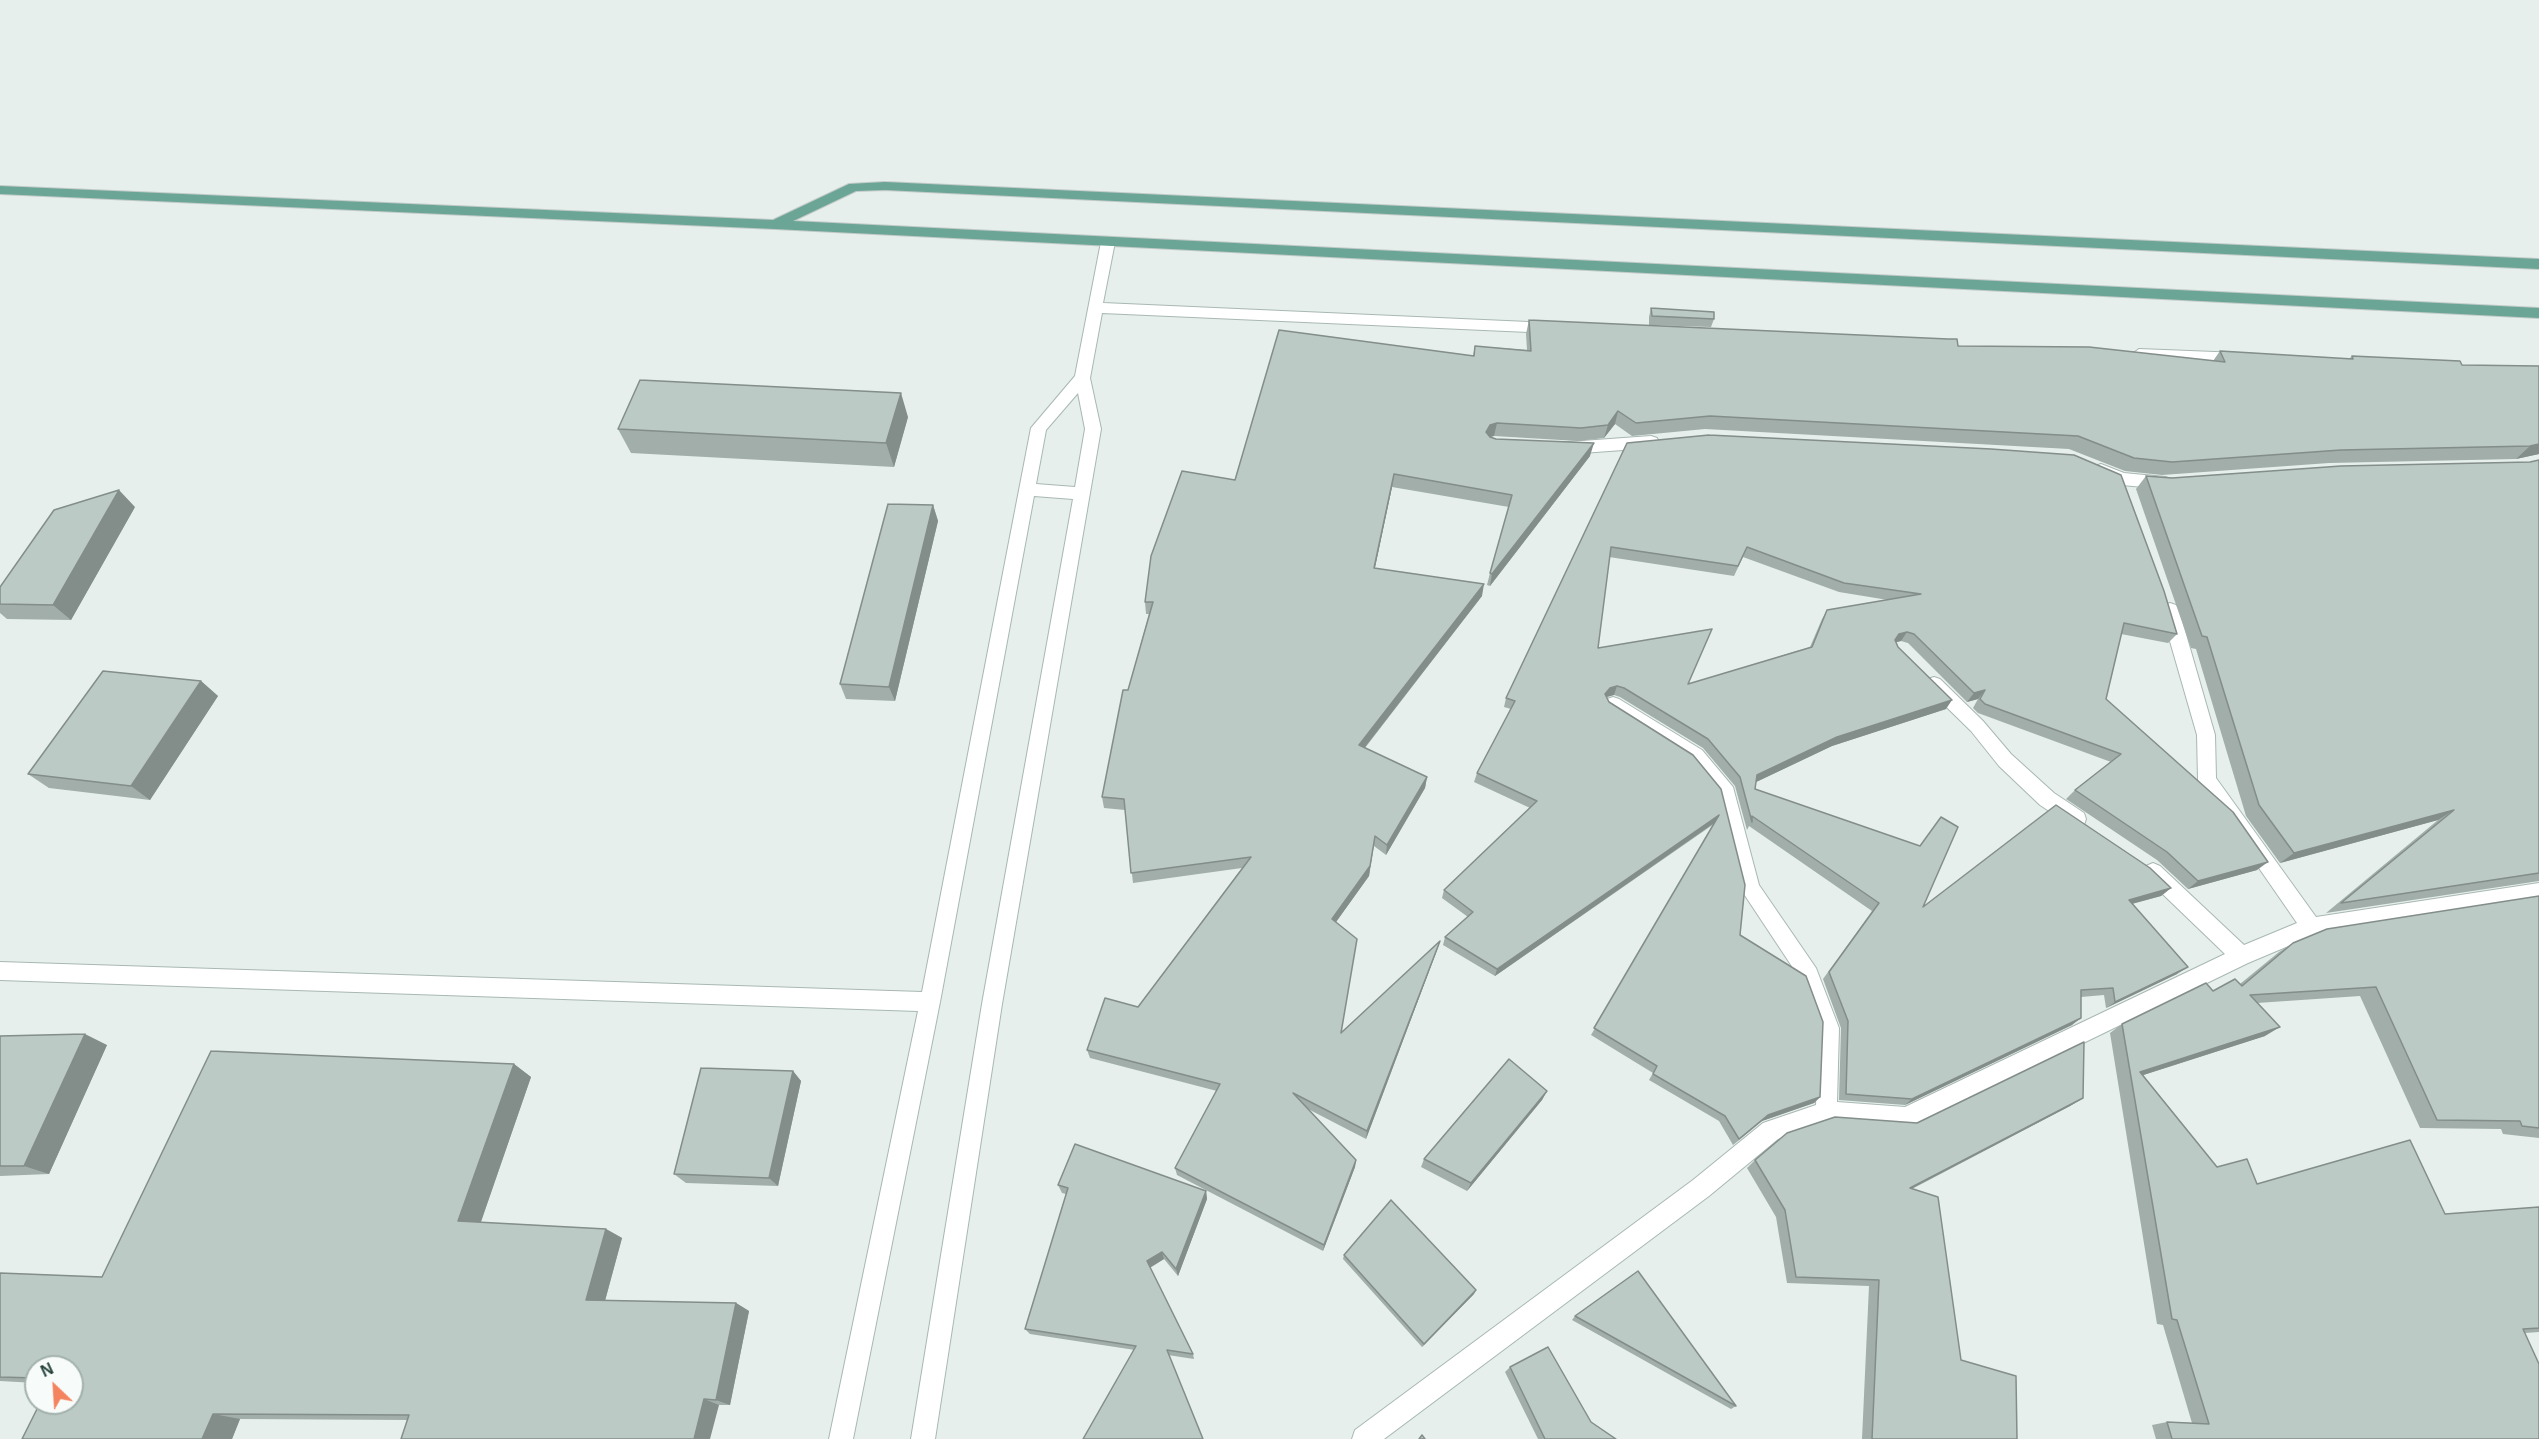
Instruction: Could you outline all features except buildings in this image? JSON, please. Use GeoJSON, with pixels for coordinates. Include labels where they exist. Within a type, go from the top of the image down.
{"type":"FeatureCollection","features":[{"type":"Feature","properties":{"kind":"main road"},"geometry":{"type":"LineString","coordinates":[[775,225],[846,190],[885,186],[2539,264]]}},
{"type":"Feature","properties":{"kind":"main road"},"geometry":{"type":"LineString","coordinates":[[0,190],[775,225],[2539,313]]}},
{"type":"Feature","properties":{"kind":"street"},"geometry":{"type":"LineString","coordinates":[[923,1439],[992,1004],[1093,429],[1082,378],[1108,242]]}},
{"type":"Feature","properties":{"kind":"street"},"geometry":{"type":"LineString","coordinates":[[1095,308],[1561,328]]}},
{"type":"Feature","properties":{"kind":"street"},"geometry":{"type":"LineString","coordinates":[[2121,353],[2253,359]]}},
{"type":"Feature","properties":{"kind":"street"},"geometry":{"type":"LineString","coordinates":[[841,1439],[930,1002],[1039,428],[1082,378]]}},
{"type":"Feature","properties":{"kind":"street"},"geometry":{"type":"LineString","coordinates":[[1554,447],[1578,449],[1670,440]]}},
{"type":"Feature","properties":{"kind":"street"},"geometry":{"type":"LineString","coordinates":[[2090,466],[2122,479],[2162,483],[2186,481]]}},
{"type":"Feature","properties":{"kind":"street"},"geometry":{"type":"LineString","coordinates":[[2122,479],[2130,501]]}},
{"type":"Feature","properties":{"kind":"street"},"geometry":{"type":"LineString","coordinates":[[1028,490],[1082,493]]}},
{"type":"Feature","properties":{"kind":"street"},"geometry":{"type":"LineString","coordinates":[[2162,589],[2206,735],[2207,780],[2311,927]]}},
{"type":"Feature","properties":{"kind":"street"},"geometry":{"type":"LineString","coordinates":[[1917,667],[1977,726],[2013,768],[2048,799],[2094,830]]}},
{"type":"Feature","properties":{"kind":"street"},"geometry":{"type":"LineString","coordinates":[[1613,704],[1696,756],[1726,794],[1750,888],[1809,975],[1829,1028],[1826,1112]]}},
{"type":"Feature","properties":{"kind":"street"},"geometry":{"type":"LineString","coordinates":[[2140,862],[2241,956]]}},
{"type":"Feature","properties":{"kind":"street"},"geometry":{"type":"LineString","coordinates":[[1364,1439],[1701,1188],[1771,1131],[1826,1112],[1906,1118],[2241,956],[2311,927],[2539,892]]}},
{"type":"Feature","properties":{"kind":"street"},"geometry":{"type":"LineString","coordinates":[[0,971],[930,1002]]}}]}
